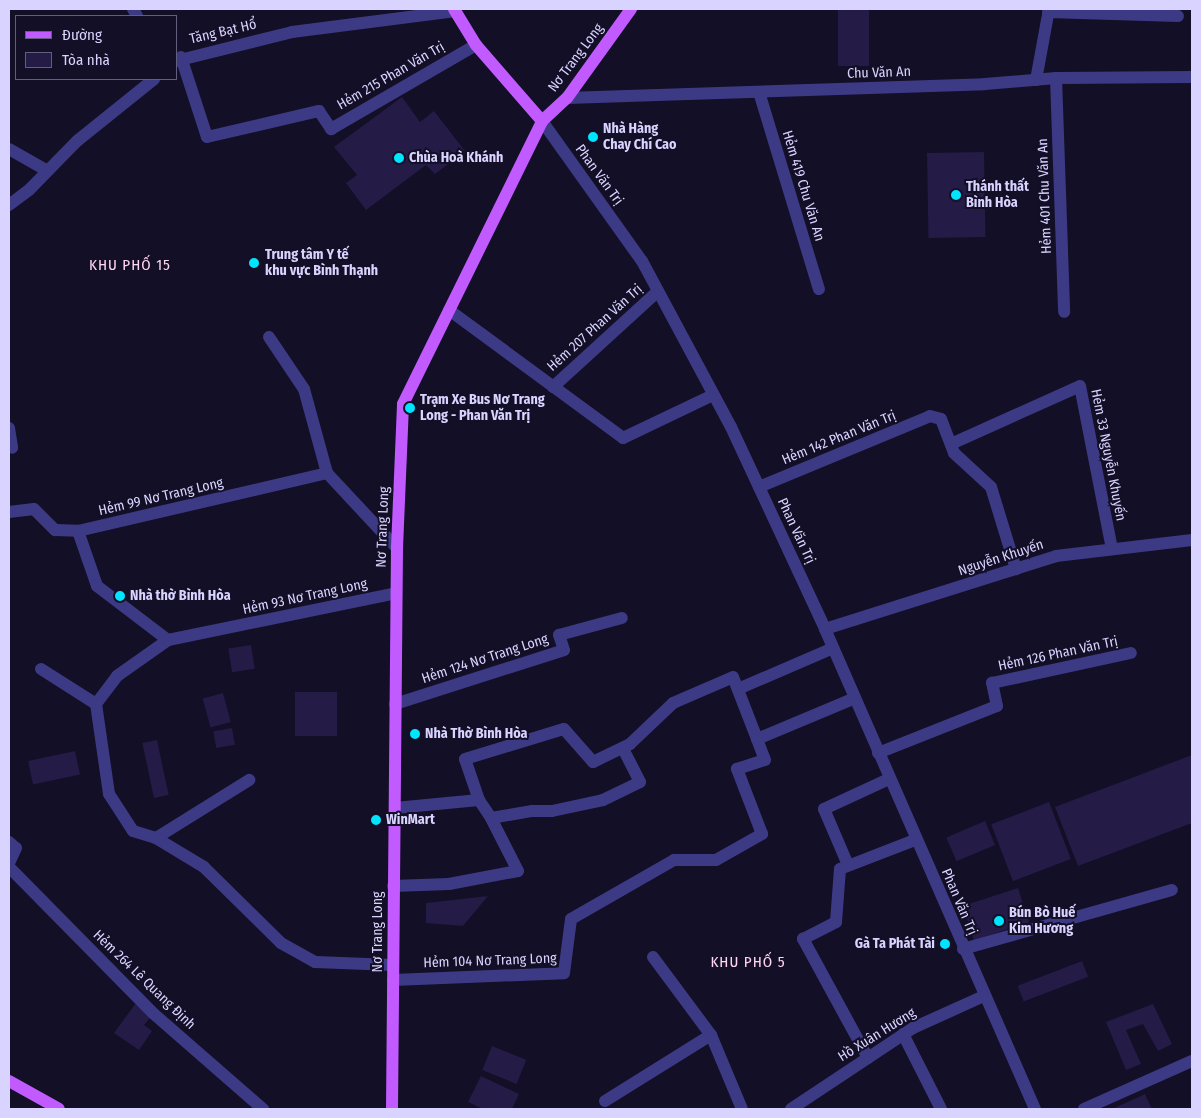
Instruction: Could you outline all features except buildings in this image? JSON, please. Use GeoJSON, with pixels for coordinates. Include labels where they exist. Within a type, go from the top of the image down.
{"type":"FeatureCollection","features":[{"type":"Feature","properties":{"kind":"main road","name":"Nơ Trang Long"},"geometry":{"type":"LineString","coordinates":[[392,1109],[396,593],[403,404],[542,121],[567,98],[631,9]]}},
{"type":"Feature","properties":{"kind":"main road","name":"Phan Văn Trị"},"geometry":{"type":"LineString","coordinates":[[455,10],[476,45],[542,121]]}},
{"type":"Feature","properties":{"kind":"main road"},"geometry":{"type":"LineString","coordinates":[[9,1081],[60,1109]]}},
{"type":"Feature","properties":{"kind":"street","name":"Tăng Bạt Hổ"},"geometry":{"type":"LineString","coordinates":[[178,59],[292,32],[455,10]]}},
{"type":"Feature","properties":{"kind":"street"},"geometry":{"type":"LineString","coordinates":[[1036,80],[1049,10],[1178,16]]}},
{"type":"Feature","properties":{"kind":"street","name":"Hẻm 215 Phan Văn Trị"},"geometry":{"type":"LineString","coordinates":[[178,59],[206,138],[319,111],[331,128],[476,45]]}},
{"type":"Feature","properties":{"kind":"street","name":"Chu Văn An"},"geometry":{"type":"LineString","coordinates":[[567,98],[758,92],[1056,78],[1192,77]]}},
{"type":"Feature","properties":{"kind":"street","name":"Hẻm 401 Chu Văn An"},"geometry":{"type":"LineString","coordinates":[[1056,78],[1064,312]]}},
{"type":"Feature","properties":{"kind":"street"},"geometry":{"type":"LineString","coordinates":[[9,205],[30,189],[46,170],[153,80]]}},
{"type":"Feature","properties":{"kind":"street","name":"Hẻm 419 Chu Văn An"},"geometry":{"type":"LineString","coordinates":[[758,92],[819,289]]}},
{"type":"Feature","properties":{"kind":"street","name":"Phan Văn Trị"},"geometry":{"type":"LineString","coordinates":[[542,121],[642,261],[713,395],[825,630],[915,840],[1035,1109]]}},
{"type":"Feature","properties":{"kind":"street"},"geometry":{"type":"LineString","coordinates":[[9,149],[46,170]]}},
{"type":"Feature","properties":{"kind":"street","name":"Hẻm 207 Phan Văn Trị"},"geometry":{"type":"LineString","coordinates":[[553,387],[658,290]]}},
{"type":"Feature","properties":{"kind":"street"},"geometry":{"type":"LineString","coordinates":[[449,310],[623,438],[713,395]]}},
{"type":"Feature","properties":{"kind":"street"},"geometry":{"type":"LineString","coordinates":[[269,337],[304,389],[327,473],[397,548]]}},
{"type":"Feature","properties":{"kind":"street","name":"Hẻm 33 Nguyễn Khuyến"},"geometry":{"type":"LineString","coordinates":[[951,444],[1080,386],[1112,549]]}},
{"type":"Feature","properties":{"kind":"street","name":"Hẻm 142 Phan Văn Trị"},"geometry":{"type":"LineString","coordinates":[[758,487],[930,416],[941,419],[951,444]]}},
{"type":"Feature","properties":{"kind":"street"},"geometry":{"type":"LineString","coordinates":[[9,428],[12,448]]}},
{"type":"Feature","properties":{"kind":"street"},"geometry":{"type":"LineString","coordinates":[[951,444],[954,453],[990,486],[1016,569]]}},
{"type":"Feature","properties":{"kind":"street","name":"Hẻm 99 Nơ Trang Long"},"geometry":{"type":"LineString","coordinates":[[9,512],[34,509],[55,530],[78,532],[327,473]]}},
{"type":"Feature","properties":{"kind":"street"},"geometry":{"type":"LineString","coordinates":[[78,532],[97,586],[168,640]]}},
{"type":"Feature","properties":{"kind":"street","name":"Nguyễn Khuyến"},"geometry":{"type":"LineString","coordinates":[[825,630],[1056,556],[1192,540]]}},
{"type":"Feature","properties":{"kind":"street","name":"Hẻm 93 Nơ Trang Long"},"geometry":{"type":"LineString","coordinates":[[96,704],[117,676],[168,640],[396,593]]}},
{"type":"Feature","properties":{"kind":"street","name":"Hẻm 124 Nơ Trang Long"},"geometry":{"type":"LineString","coordinates":[[395,704],[564,650],[559,635],[622,618]]}},
{"type":"Feature","properties":{"kind":"street"},"geometry":{"type":"LineString","coordinates":[[738,689],[833,648]]}},
{"type":"Feature","properties":{"kind":"street","name":"Hẻm 126 Phan Văn Trị"},"geometry":{"type":"LineString","coordinates":[[878,753],[997,706],[992,683],[1131,653]]}},
{"type":"Feature","properties":{"kind":"street"},"geometry":{"type":"LineString","coordinates":[[41,669],[96,704],[108,794],[133,831],[156,838],[204,867],[266,924],[281,943],[315,962],[393,965]]}},
{"type":"Feature","properties":{"kind":"street"},"geometry":{"type":"LineString","coordinates":[[393,886],[449,884],[518,871],[480,800],[465,759],[564,729],[593,762],[623,748],[673,703],[733,677],[757,739],[855,698]]}},
{"type":"Feature","properties":{"kind":"street","name":"Hẻm 104 Nơ Trang Long"},"geometry":{"type":"LineString","coordinates":[[393,980],[564,973],[570,919],[674,860],[716,860],[762,834],[737,769],[765,760],[757,739]]}},
{"type":"Feature","properties":{"kind":"street"},"geometry":{"type":"LineString","coordinates":[[491,818],[532,811],[552,811],[603,800],[640,782],[623,748]]}},
{"type":"Feature","properties":{"kind":"street"},"geometry":{"type":"LineString","coordinates":[[848,865],[824,809],[889,779]]}},
{"type":"Feature","properties":{"kind":"street"},"geometry":{"type":"LineString","coordinates":[[156,838],[249,780]]}},
{"type":"Feature","properties":{"kind":"street"},"geometry":{"type":"LineString","coordinates":[[394,808],[480,800]]}},
{"type":"Feature","properties":{"kind":"street"},"geometry":{"type":"LineString","coordinates":[[868,1058],[803,939],[836,922],[840,869],[915,840]]}},
{"type":"Feature","properties":{"kind":"street"},"geometry":{"type":"LineString","coordinates":[[9,842],[16,848],[9,863]]}},
{"type":"Feature","properties":{"kind":"street","name":"Hẻm 264 Lê Quang Định"},"geometry":{"type":"LineString","coordinates":[[9,867],[154,1014],[263,1109]]}},
{"type":"Feature","properties":{"kind":"street"},"geometry":{"type":"LineString","coordinates":[[963,949],[1172,890]]}},
{"type":"Feature","properties":{"kind":"street"},"geometry":{"type":"LineString","coordinates":[[653,957],[711,1035],[742,1109]]}},
{"type":"Feature","properties":{"kind":"street","name":"Hồ Xuân Hương"},"geometry":{"type":"LineString","coordinates":[[797,1108],[903,1034],[984,996]]}},
{"type":"Feature","properties":{"kind":"street"},"geometry":{"type":"LineString","coordinates":[[903,1034],[941,1109]]}},
{"type":"Feature","properties":{"kind":"street"},"geometry":{"type":"LineString","coordinates":[[604,1102],[711,1035]]}},
{"type":"Feature","properties":{"kind":"street"},"geometry":{"type":"LineString","coordinates":[[1084,1109],[1192,1061]]}},
{"type":"Feature","properties":{"kind":"place","name":"Nhà Hàng Chay Chí Cao"},"geometry":{"type":"Point","coordinates":[593,137]}},
{"type":"Feature","properties":{"kind":"place","name":"Chùa Hoà Khánh"},"geometry":{"type":"Point","coordinates":[399,158]}},
{"type":"Feature","properties":{"kind":"place","name":"Thánh thất Bình Hòa"},"geometry":{"type":"Point","coordinates":[956,195]}},
{"type":"Feature","properties":{"kind":"place","name":"Trung tâm Y tế khu vực Bình Thạnh"},"geometry":{"type":"Point","coordinates":[254,263]}},
{"type":"Feature","properties":{"kind":"place","name":"Trạm Xe Bus Nơ Trang Long - Phan Văn Trị"},"geometry":{"type":"Point","coordinates":[410,408]}},
{"type":"Feature","properties":{"kind":"place","name":"Nhà thờ Bình Hòa"},"geometry":{"type":"Point","coordinates":[120,596]}},
{"type":"Feature","properties":{"kind":"place","name":"Nhà Thờ Bình Hòa"},"geometry":{"type":"Point","coordinates":[415,734]}},
{"type":"Feature","properties":{"kind":"place","name":"WinMart"},"geometry":{"type":"Point","coordinates":[376,820]}},
{"type":"Feature","properties":{"kind":"place","name":"Bún Bò Huế Kim Hương"},"geometry":{"type":"Point","coordinates":[999,921]}},
{"type":"Feature","properties":{"kind":"place","name":"Gà Ta Phát Tài"},"geometry":{"type":"Point","coordinates":[945,944]}},
{"type":"Feature","properties":{"kind":"district","name":"KHU PHỐ 15"},"geometry":{"type":"Point","coordinates":[130,266]}},
{"type":"Feature","properties":{"kind":"district","name":"KHU PHỐ 5"},"geometry":{"type":"Point","coordinates":[748,963]}}]}
